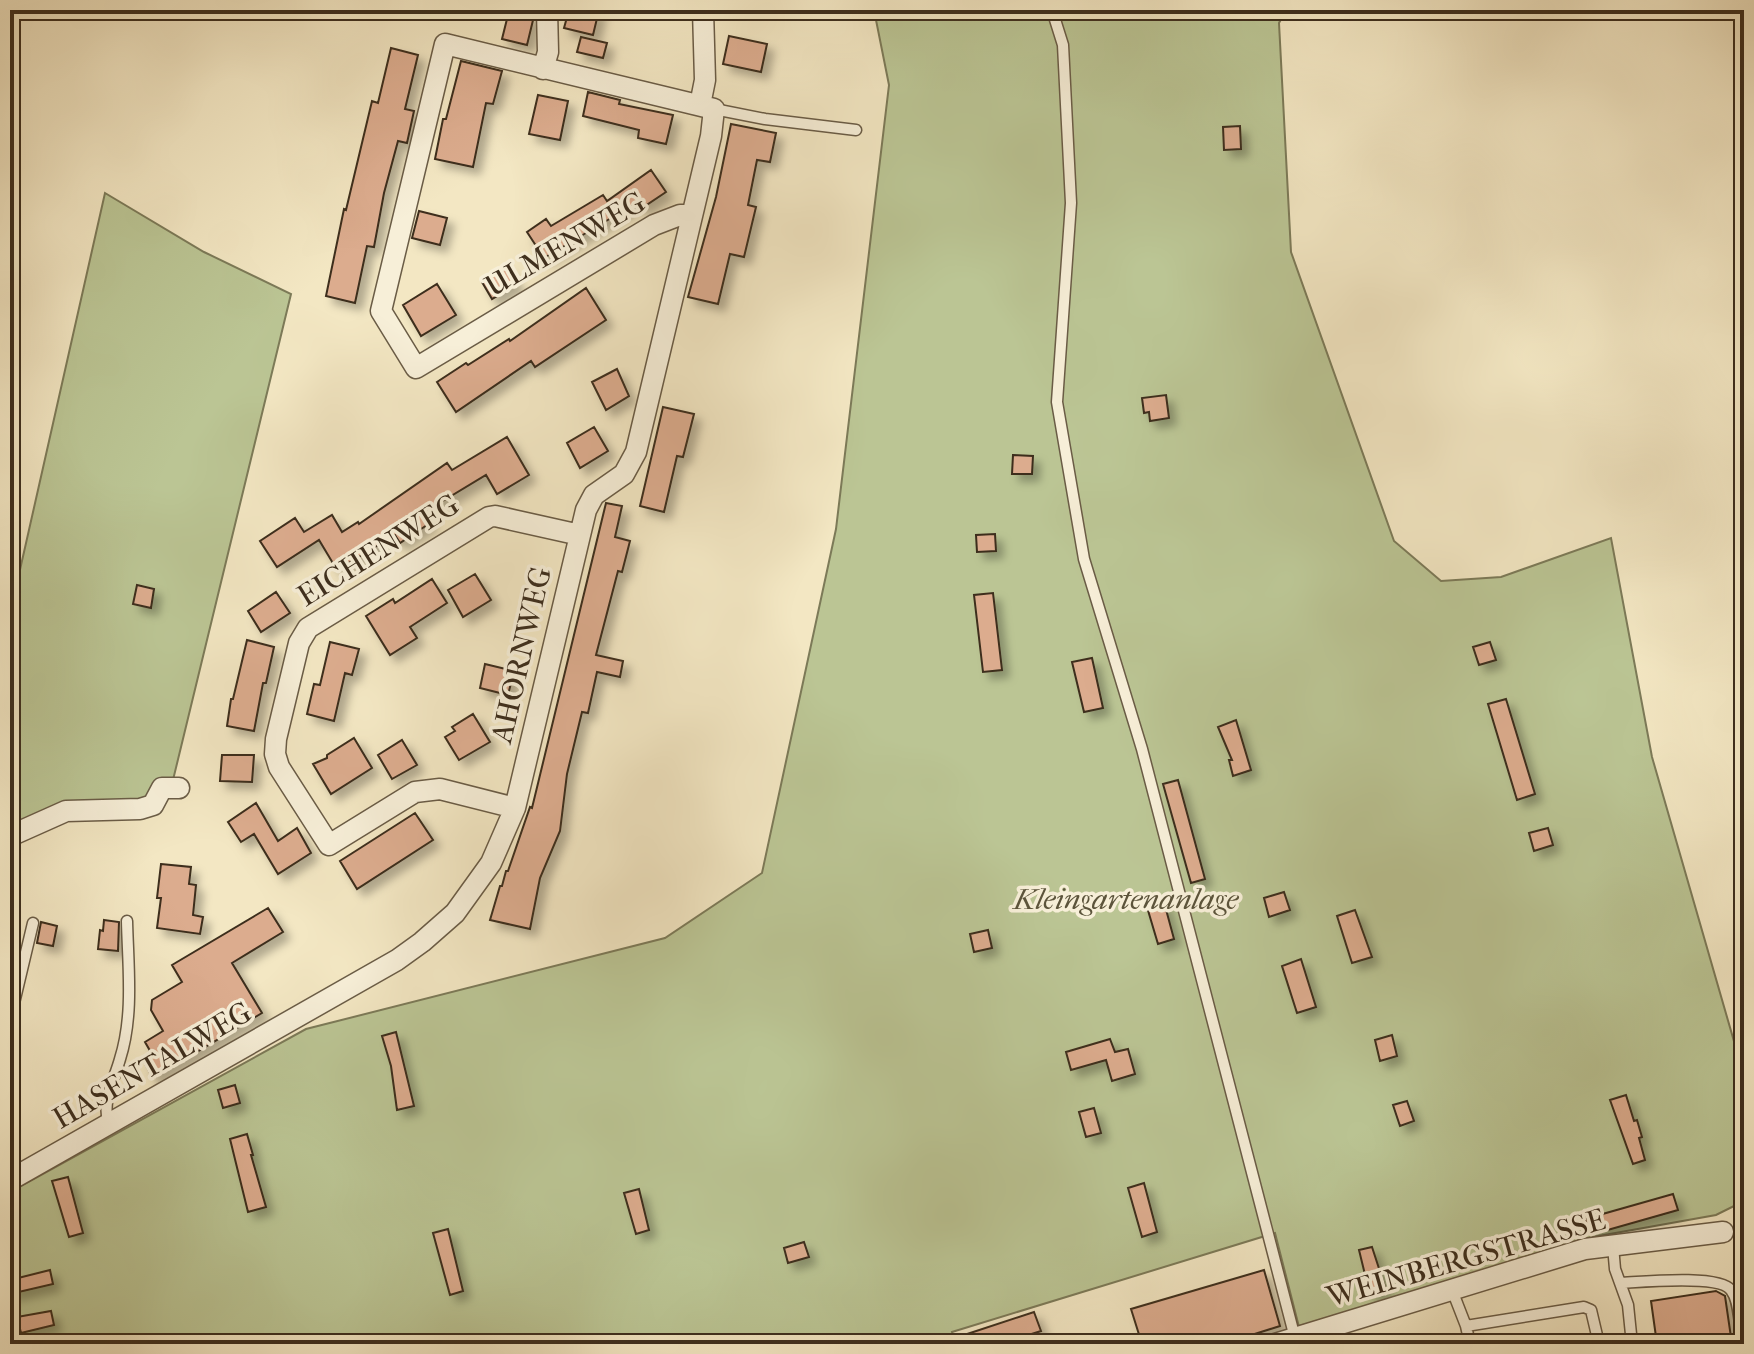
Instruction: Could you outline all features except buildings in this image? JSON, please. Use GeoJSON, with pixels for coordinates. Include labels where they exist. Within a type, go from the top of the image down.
{"type":"FeatureCollection","features":[{"type":"Feature","properties":{"kind":"street"},"geometry":{"type":"LineString","coordinates":[[543,69],[548,52],[547,10]]}},
{"type":"Feature","properties":{"kind":"street"},"geometry":{"type":"LineString","coordinates":[[703,10],[707,107]]}},
{"type":"Feature","properties":{"kind":"street","name":"ULMENWEG"},"geometry":{"type":"LineString","coordinates":[[445,44],[707,107],[711,136],[692,215],[680,215],[654,225],[416,368],[381,311],[445,44]]}},
{"type":"Feature","properties":{"kind":"street","name":"AHORNWEG"},"geometry":{"type":"LineString","coordinates":[[282,1024],[397,960],[438,929],[472,891],[491,863],[515,808],[586,510],[594,495],[624,474],[636,452],[692,215]]}},
{"type":"Feature","properties":{"kind":"street","name":"EICHENWEG"},"geometry":{"type":"LineString","coordinates":[[515,808],[440,789],[427,789],[415,792],[329,845],[279,767],[275,754],[276,739],[299,643],[308,628],[489,517],[580,535]]}},
{"type":"Feature","properties":{"kind":"street"},"geometry":{"type":"LineString","coordinates":[[10,836],[66,811],[140,809],[153,805],[162,788],[179,788]]}},
{"type":"Feature","properties":{"kind":"street","name":"HASENTALWEG"},"geometry":{"type":"LineString","coordinates":[[10,1180],[282,1024]]}},
{"type":"Feature","properties":{"kind":"street","name":"WEINBERGSTRASSE"},"geometry":{"type":"LineString","coordinates":[[1275,1344],[1295,1338],[1327,1336],[1452,1290],[1585,1249],[1723,1232]]}},
{"type":"Feature","properties":{"kind":"lane"},"geometry":{"type":"LineString","coordinates":[[1052,10],[1063,45],[1071,203],[1057,402],[1084,559],[1142,749],[1295,1338]]}},
{"type":"Feature","properties":{"kind":"lane"},"geometry":{"type":"LineString","coordinates":[[707,107],[765,119],[856,130]]}},
{"type":"Feature","properties":{"kind":"lane"},"geometry":{"type":"LineString","coordinates":[[109,1125],[105,1114],[106,1100],[122,1055],[129,1004],[127,921]]}},
{"type":"Feature","properties":{"kind":"lane"},"geometry":{"type":"LineString","coordinates":[[10,1020],[33,923]]}},
{"type":"Feature","properties":{"kind":"lane"},"geometry":{"type":"LineString","coordinates":[[1613,1246],[1615,1269],[1628,1305],[1632,1344]]}},
{"type":"Feature","properties":{"kind":"lane"},"geometry":{"type":"LineString","coordinates":[[1620,1283],[1663,1281],[1724,1284],[1733,1292],[1744,1338]]}},
{"type":"Feature","properties":{"kind":"lane"},"geometry":{"type":"LineString","coordinates":[[1452,1290],[1470,1344]]}},
{"type":"Feature","properties":{"kind":"lane"},"geometry":{"type":"LineString","coordinates":[[1466,1326],[1584,1307],[1591,1310],[1599,1344]]}},
{"type":"Feature","properties":{"kind":"green space","name":"Kleingartenanlage"},"geometry":{"type":"Polygon","coordinates":[[[874,10],[1286,10],[1279,23],[1291,252],[1394,541],[1441,581],[1501,577],[1611,538],[1652,757],[1744,1076],[1744,1212],[1736,1205],[1716,1215],[1593,1237],[1299,1327],[1275,1233],[952,1332],[955,1344],[10,1344],[10,1192],[306,1029],[665,938],[762,873],[836,529],[889,85],[874,10]]]}},
{"type":"Feature","properties":{"kind":"green space"},"geometry":{"type":"Polygon","coordinates":[[[105,193],[204,252],[291,294],[173,780],[146,802],[10,826],[10,614],[105,193]]]}}]}
